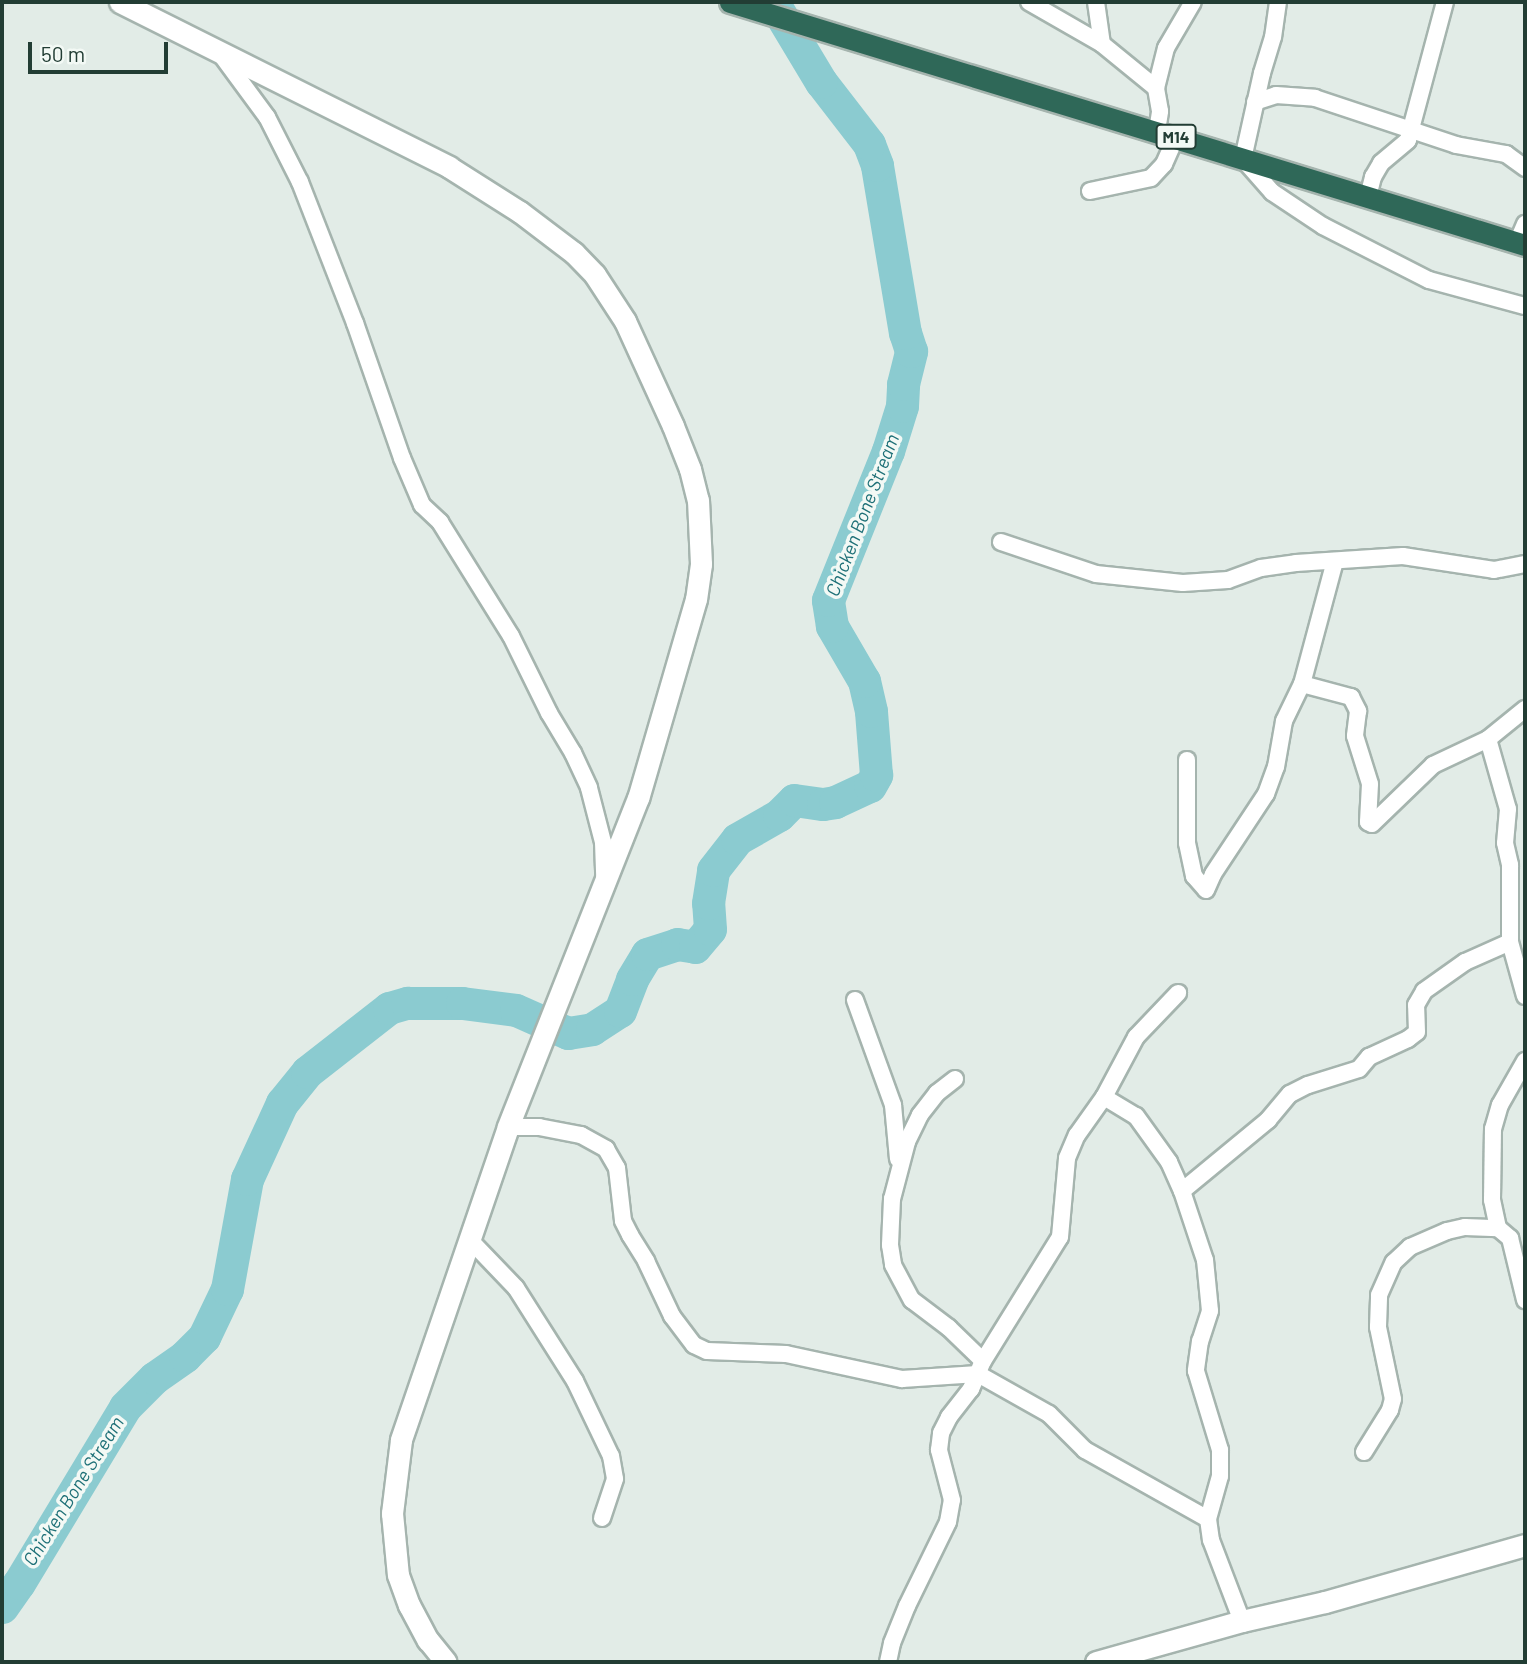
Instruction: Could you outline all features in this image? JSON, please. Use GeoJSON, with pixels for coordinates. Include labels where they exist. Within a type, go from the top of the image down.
{"type":"FeatureCollection","features":[{"type":"Feature","properties":{"kind":"highway","name":"M14"},"geometry":{"type":"LineString","coordinates":[[738,5],[1368,197],[1523,237]]}},
{"type":"Feature","properties":{"kind":"street"},"geometry":{"type":"LineString","coordinates":[[120,2],[449,167],[548,232],[575,253],[602,285],[625,321],[690,468],[698,500],[701,564],[681,655],[638,798],[604,890],[508,1126],[401,1440],[392,1513],[394,1554],[405,1595],[428,1640],[446,1662]]}},
{"type":"Feature","properties":{"kind":"street"},"geometry":{"type":"LineString","coordinates":[[1029,2],[1102,44],[1156,88]]}},
{"type":"Feature","properties":{"kind":"street"},"geometry":{"type":"LineString","coordinates":[[1096,2],[1102,44]]}},
{"type":"Feature","properties":{"kind":"street"},"geometry":{"type":"LineString","coordinates":[[1090,191],[1151,178],[1164,164],[1166,134],[1156,88],[1166,48],[1193,2]]}},
{"type":"Feature","properties":{"kind":"street"},"geometry":{"type":"LineString","coordinates":[[1278,2],[1273,37],[1243,159],[1272,192],[1324,226],[1429,280],[1525,306]]}},
{"type":"Feature","properties":{"kind":"street"},"geometry":{"type":"LineString","coordinates":[[1368,197],[1373,177],[1381,163],[1387,155],[1406,145],[1445,2]]}},
{"type":"Feature","properties":{"kind":"street"},"geometry":{"type":"LineString","coordinates":[[218,51],[267,117],[300,183],[422,505],[440,522],[511,636],[549,713],[573,753],[589,788],[603,842],[604,890]]}},
{"type":"Feature","properties":{"kind":"street"},"geometry":{"type":"LineString","coordinates":[[1255,102],[1276,95],[1297,95],[1411,128],[1456,145],[1506,153],[1525,168]]}},
{"type":"Feature","properties":{"kind":"street"},"geometry":{"type":"LineString","coordinates":[[1001,542],[1096,574],[1145,582],[1228,580],[1261,568],[1403,556],[1494,570],[1525,564]]}},
{"type":"Feature","properties":{"kind":"street"},"geometry":{"type":"LineString","coordinates":[[1187,760],[1188,854],[1194,876],[1206,890],[1213,874],[1266,794],[1276,767],[1284,721],[1302,684],[1335,561]]}},
{"type":"Feature","properties":{"kind":"street"},"geometry":{"type":"LineString","coordinates":[[1302,684],[1351,697],[1358,711],[1355,736],[1370,784],[1368,821],[1372,824],[1433,765],[1488,739],[1525,709]]}},
{"type":"Feature","properties":{"kind":"street"},"geometry":{"type":"LineString","coordinates":[[1488,739],[1508,808],[1505,843],[1510,865],[1510,942],[1525,996]]}},
{"type":"Feature","properties":{"kind":"street"},"geometry":{"type":"LineString","coordinates":[[1182,1191],[1268,1120],[1290,1094],[1308,1084],[1359,1069],[1369,1057],[1408,1039],[1417,1032],[1416,1005],[1424,991],[1465,962],[1510,942]]}},
{"type":"Feature","properties":{"kind":"street"},"geometry":{"type":"LineString","coordinates":[[888,1662],[892,1643],[907,1606],[948,1522],[952,1500],[939,1450],[941,1433],[1060,1237],[1069,1151],[1088,1117],[1104,1097],[1136,1037],[1178,993]]}},
{"type":"Feature","properties":{"kind":"street"},"geometry":{"type":"LineString","coordinates":[[855,1000],[893,1105],[898,1175]]}},
{"type":"Feature","properties":{"kind":"street"},"geometry":{"type":"LineString","coordinates":[[1498,1228],[1491,1171],[1493,1129],[1500,1105],[1525,1061]]}},
{"type":"Feature","properties":{"kind":"street"},"geometry":{"type":"LineString","coordinates":[[955,1079],[937,1093],[920,1115],[907,1142],[898,1175],[889,1223],[893,1265],[901,1284],[924,1312],[949,1328],[980,1367],[1049,1414],[1085,1450],[1208,1519]]}},
{"type":"Feature","properties":{"kind":"street"},"geometry":{"type":"LineString","coordinates":[[1104,1097],[1136,1116],[1169,1163],[1182,1191],[1210,1283],[1210,1311],[1196,1357],[1199,1382],[1220,1450],[1220,1476],[1208,1519],[1211,1539],[1242,1621]]}},
{"type":"Feature","properties":{"kind":"street"},"geometry":{"type":"LineString","coordinates":[[508,1126],[539,1126],[581,1135],[606,1149],[617,1168],[623,1221],[646,1261],[672,1316],[694,1345],[707,1351],[786,1354],[902,1379],[939,1379],[980,1367]]}},
{"type":"Feature","properties":{"kind":"street"},"geometry":{"type":"LineString","coordinates":[[1364,1452],[1390,1410],[1393,1399],[1378,1327],[1379,1295],[1394,1262],[1410,1247],[1437,1234],[1465,1227],[1498,1228],[1510,1238],[1525,1300]]}},
{"type":"Feature","properties":{"kind":"street"},"geometry":{"type":"LineString","coordinates":[[470,1240],[516,1289],[575,1381],[611,1456],[615,1479],[602,1518]]}},
{"type":"Feature","properties":{"kind":"street"},"geometry":{"type":"LineString","coordinates":[[1096,1662],[1242,1621],[1325,1602],[1525,1545]]}},
{"type":"Feature","properties":{"kind":"waterway","name":"Chicken Bone Stream"},"geometry":{"type":"LineString","coordinates":[[2,1607],[125,1407],[154,1378],[185,1356],[204,1337],[227,1289],[247,1179],[282,1103],[307,1072],[389,1008],[407,1003],[462,1003],[516,1010],[568,1033],[592,1029],[620,1011],[632,979],[647,954],[677,944],[695,947],[710,929],[708,903],[713,870],[737,839],[779,815],[794,800],[823,804],[835,802],[870,786],[876,775],[871,711],[864,681],[832,626],[828,600],[888,451],[902,406],[903,384],[911,351],[905,333],[877,165],[869,144],[821,82],[773,2]]}}]}
